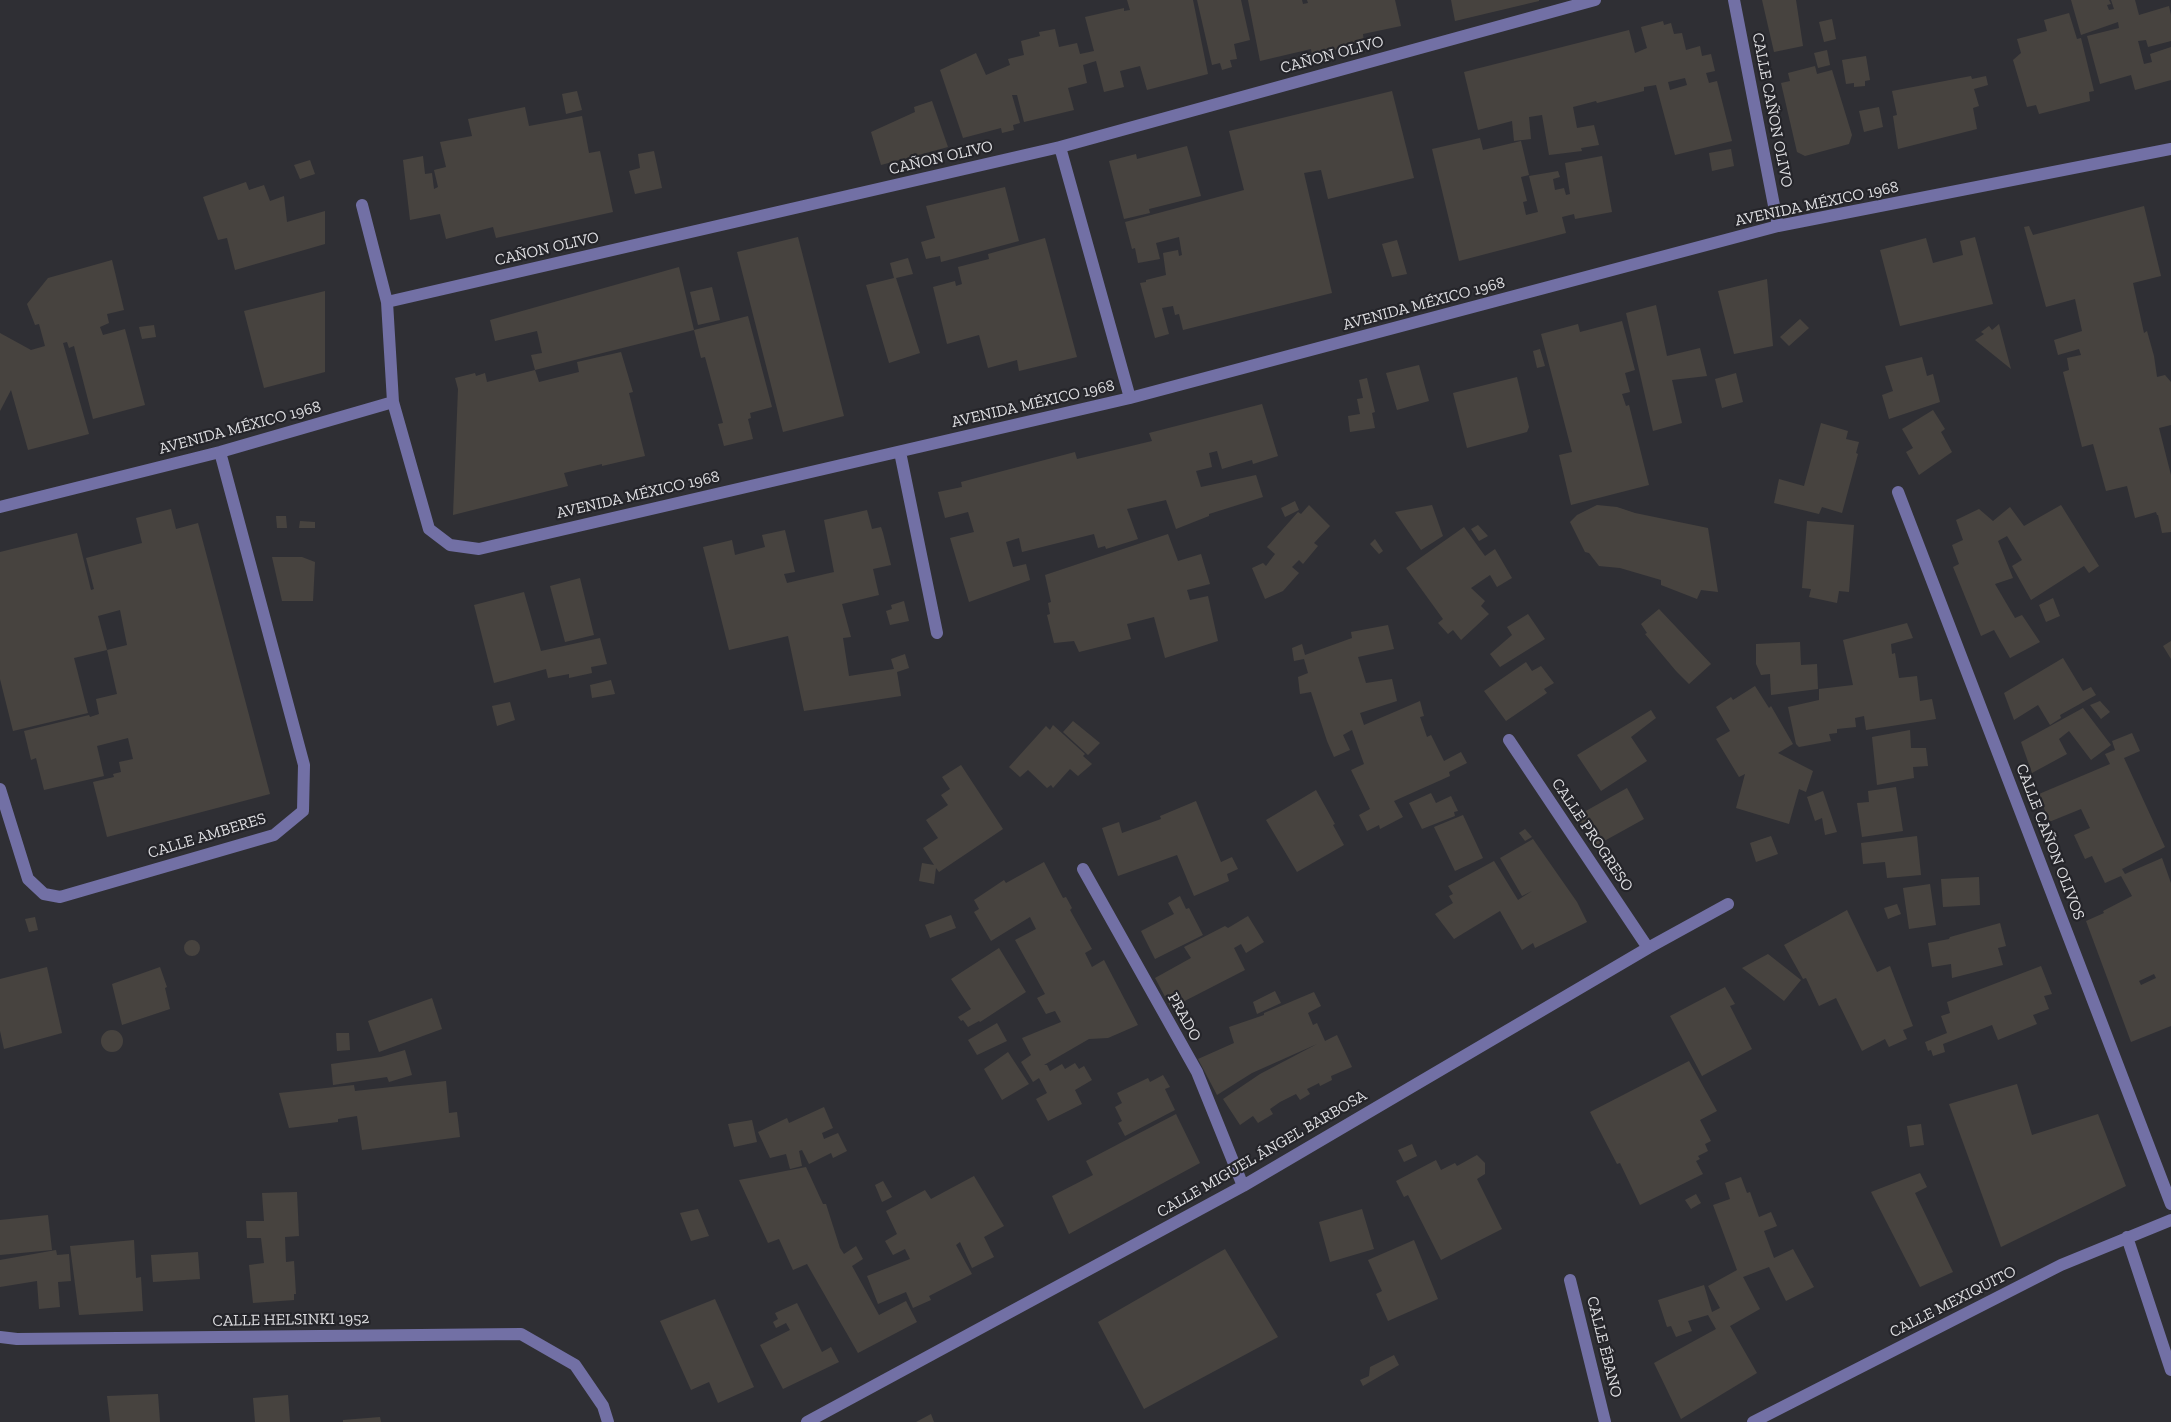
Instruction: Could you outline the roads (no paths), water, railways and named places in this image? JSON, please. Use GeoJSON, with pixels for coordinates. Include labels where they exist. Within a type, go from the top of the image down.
{"type":"FeatureCollection","features":[{"type":"Feature","properties":{"kind":"street","name":"CAÑON OLIVO"},"geometry":{"type":"LineString","coordinates":[[386,302],[1060,147],[1595,0]]}},
{"type":"Feature","properties":{"kind":"street","name":"CALLE CAÑON OLIVO"},"geometry":{"type":"LineString","coordinates":[[1734,0],[1778,226]]}},
{"type":"Feature","properties":{"kind":"street"},"geometry":{"type":"LineString","coordinates":[[1060,147],[1130,398]]}},
{"type":"Feature","properties":{"kind":"street","name":"AVENIDA MÉXICO 1968"},"geometry":{"type":"LineString","coordinates":[[0,507],[220,452],[393,402],[429,529],[450,545],[479,549],[1130,398],[1778,226],[2171,149]]}},
{"type":"Feature","properties":{"kind":"street"},"geometry":{"type":"LineString","coordinates":[[362,205],[386,302],[393,402]]}},
{"type":"Feature","properties":{"kind":"street","name":"CALLE AMBERES"},"geometry":{"type":"LineString","coordinates":[[0,789],[28,880],[44,894],[60,897],[274,835],[303,811],[304,765],[220,452]]}},
{"type":"Feature","properties":{"kind":"street"},"geometry":{"type":"LineString","coordinates":[[900,452],[937,634]]}},
{"type":"Feature","properties":{"kind":"street","name":"CALLE CAÑON OLIVOS"},"geometry":{"type":"LineString","coordinates":[[1898,492],[2171,1204]]}},
{"type":"Feature","properties":{"kind":"street","name":"CALLE PROGRESO"},"geometry":{"type":"LineString","coordinates":[[1509,740],[1648,948]]}},
{"type":"Feature","properties":{"kind":"street","name":"PRADO"},"geometry":{"type":"LineString","coordinates":[[1083,869],[1197,1072],[1243,1186]]}},
{"type":"Feature","properties":{"kind":"street","name":"CALLE MIGUEL ÁNGEL BARBOSA"},"geometry":{"type":"LineString","coordinates":[[807,1422],[1243,1186],[1648,948],[1728,904]]}},
{"type":"Feature","properties":{"kind":"street","name":"CALLE MEXIQUITO"},"geometry":{"type":"LineString","coordinates":[[1753,1422],[2062,1265],[2171,1220]]}},
{"type":"Feature","properties":{"kind":"street"},"geometry":{"type":"LineString","coordinates":[[2127,1237],[2171,1370]]}},
{"type":"Feature","properties":{"kind":"street","name":"CALLE ÉBANO"},"geometry":{"type":"LineString","coordinates":[[1570,1280],[1605,1422]]}},
{"type":"Feature","properties":{"kind":"street","name":"CALLE HELSINKI 1952"},"geometry":{"type":"LineString","coordinates":[[0,1336],[17,1339],[520,1334],[575,1365],[603,1406],[608,1422]]}}]}
